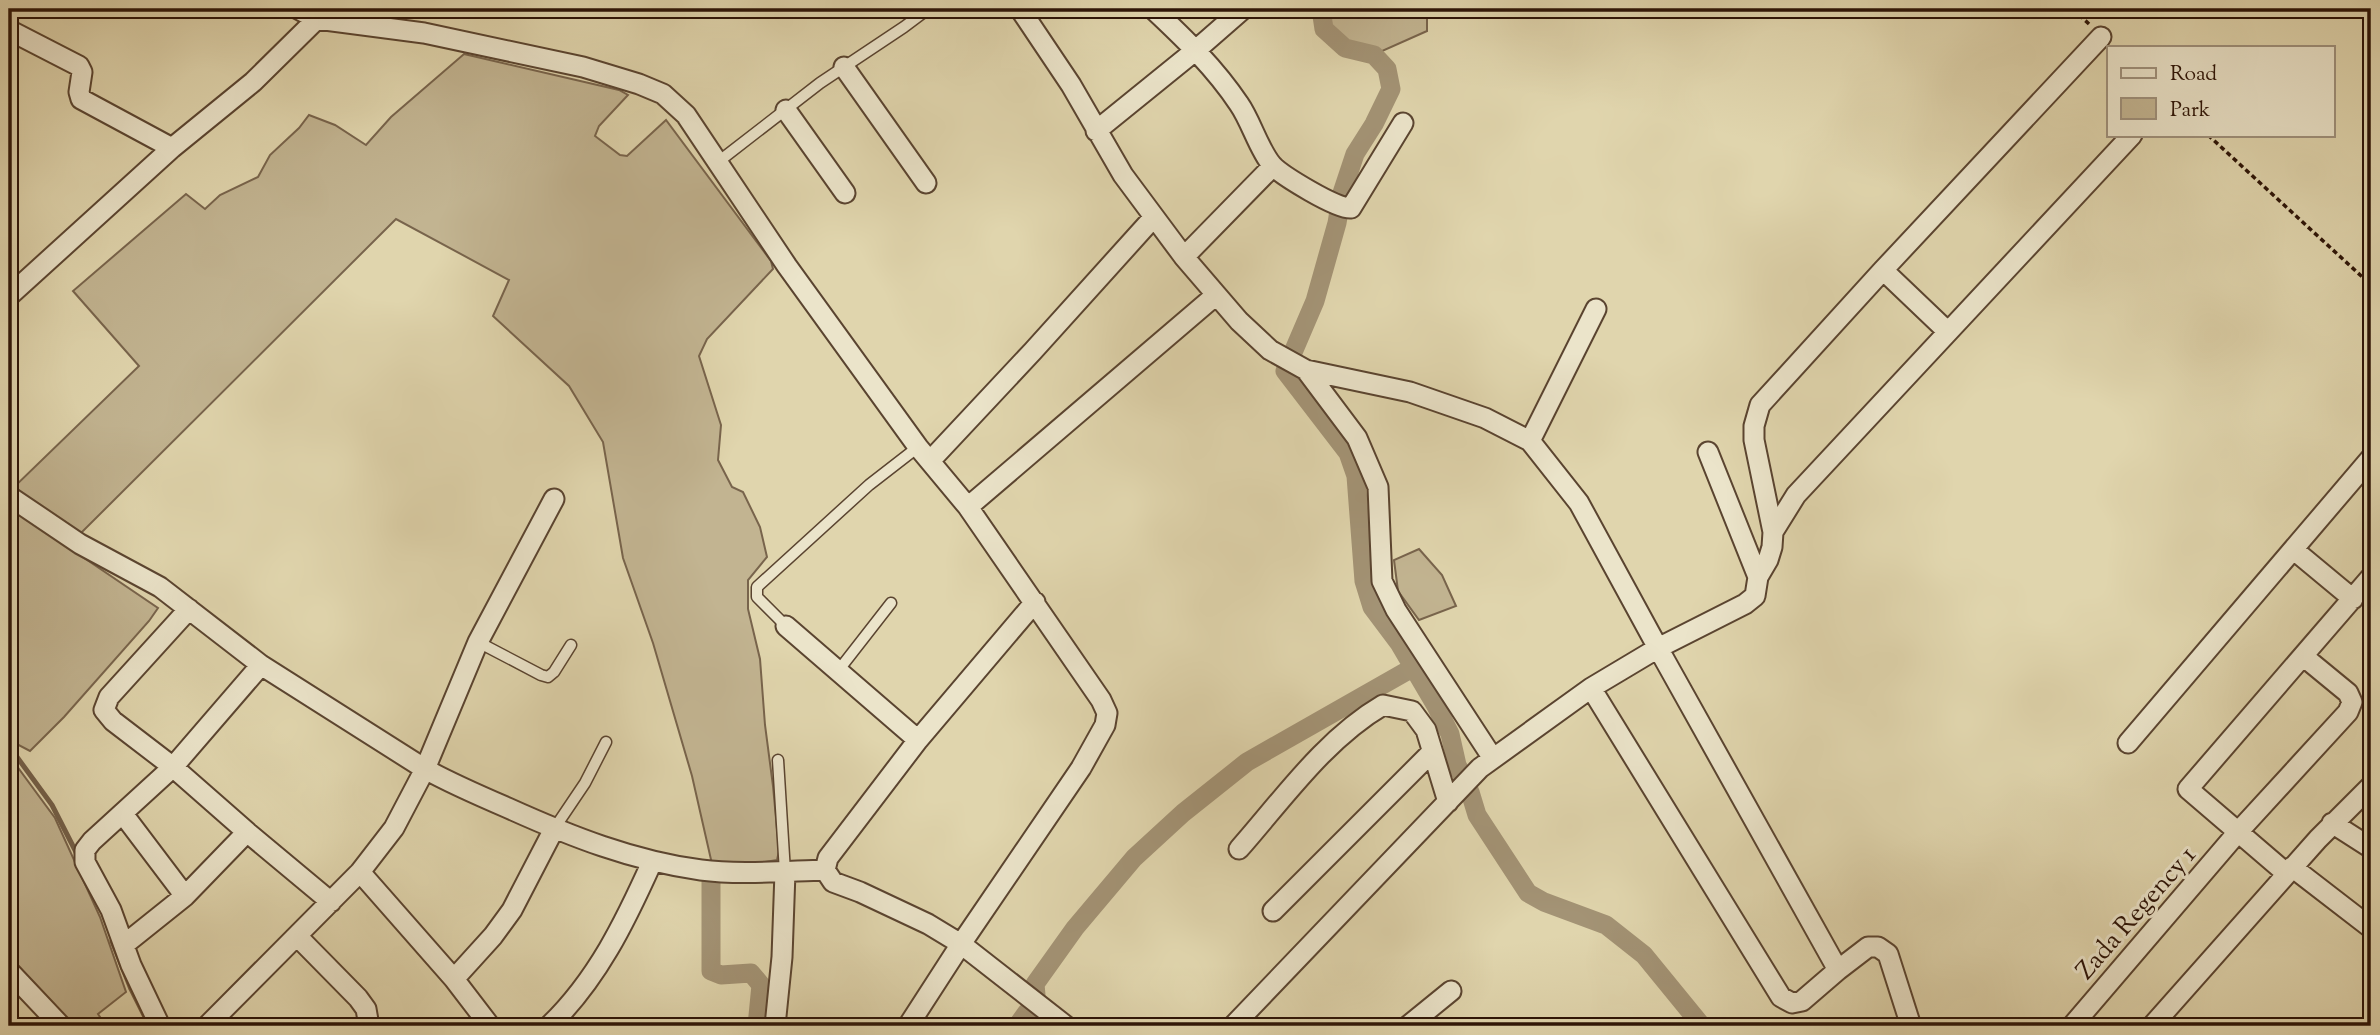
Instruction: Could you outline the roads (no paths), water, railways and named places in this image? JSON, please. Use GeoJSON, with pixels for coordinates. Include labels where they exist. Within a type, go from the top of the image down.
{"type":"FeatureCollection","features":[{"type":"Feature","properties":{"kind":"street"},"geometry":{"type":"LineString","coordinates":[[298,9],[483,44],[583,67],[663,94],[686,115],[787,266],[924,454],[968,507],[1101,700],[1107,713],[1105,725],[1074,779],[908,1026]]}},
{"type":"Feature","properties":{"kind":"street"},"geometry":{"type":"LineString","coordinates":[[1020,9],[1071,85],[1123,175],[1153,218],[1216,295],[1255,337],[1297,365],[1357,438],[1377,487],[1382,581],[1396,610],[1486,763]]}},
{"type":"Feature","properties":{"kind":"street"},"geometry":{"type":"LineString","coordinates":[[1153,9],[1196,50],[1240,105],[1273,166],[1338,206],[1351,208],[1403,123]]}},
{"type":"Feature","properties":{"kind":"street"},"geometry":{"type":"LineString","coordinates":[[1096,131],[1243,9]]}},
{"type":"Feature","properties":{"kind":"street"},"geometry":{"type":"LineString","coordinates":[[9,296],[173,148],[253,82],[322,14]]}},
{"type":"Feature","properties":{"kind":"street"},"geometry":{"type":"LineString","coordinates":[[9,30],[79,66],[82,72],[79,92],[81,99],[173,148]]}},
{"type":"Feature","properties":{"kind":"street"},"geometry":{"type":"LineString","coordinates":[[1233,1026],[1486,763],[1591,688],[1658,648],[1745,604],[1755,596],[1758,577],[1769,560],[1773,532],[1754,440],[1754,426],[1760,405],[2101,37]]}},
{"type":"Feature","properties":{"kind":"street"},"geometry":{"type":"LineString","coordinates":[[844,67],[926,183]]}},
{"type":"Feature","properties":{"kind":"street"},"geometry":{"type":"LineString","coordinates":[[786,110],[845,193]]}},
{"type":"Feature","properties":{"kind":"street"},"geometry":{"type":"LineString","coordinates":[[1773,532],[1796,495],[2131,136]]}},
{"type":"Feature","properties":{"kind":"street"},"geometry":{"type":"LineString","coordinates":[[1184,257],[1273,166]]}},
{"type":"Feature","properties":{"kind":"street"},"geometry":{"type":"LineString","coordinates":[[924,454],[1033,351],[1153,218]]}},
{"type":"Feature","properties":{"kind":"street"},"geometry":{"type":"LineString","coordinates":[[1883,270],[1948,332]]}},
{"type":"Feature","properties":{"kind":"street"},"geometry":{"type":"LineString","coordinates":[[968,507],[1216,295]]}},
{"type":"Feature","properties":{"kind":"street"},"geometry":{"type":"LineString","coordinates":[[1530,441],[1596,309]]}},
{"type":"Feature","properties":{"kind":"street"},"geometry":{"type":"LineString","coordinates":[[1297,365],[1410,392],[1485,418],[1530,441],[1579,503],[1838,970]]}},
{"type":"Feature","properties":{"kind":"street"},"geometry":{"type":"LineString","coordinates":[[1708,452],[1758,577]]}},
{"type":"Feature","properties":{"kind":"street"},"geometry":{"type":"LineString","coordinates":[[2128,743],[2371,458]]}},
{"type":"Feature","properties":{"kind":"street"},"geometry":{"type":"LineString","coordinates":[[9,496],[80,544],[160,587],[261,665],[425,769],[554,829],[652,862],[704,871],[825,870]]}},
{"type":"Feature","properties":{"kind":"street"},"geometry":{"type":"LineString","coordinates":[[207,1026],[360,872],[394,828],[425,769],[478,642],[554,499]]}},
{"type":"Feature","properties":{"kind":"street"},"geometry":{"type":"LineString","coordinates":[[2294,550],[2353,599]]}},
{"type":"Feature","properties":{"kind":"street"},"geometry":{"type":"LineString","coordinates":[[2371,577],[2188,789],[2238,832],[2371,928]]}},
{"type":"Feature","properties":{"kind":"street"},"geometry":{"type":"LineString","coordinates":[[1035,602],[918,740],[828,858],[825,870],[833,882],[928,924],[961,944],[1046,1019],[1066,1026]]}},
{"type":"Feature","properties":{"kind":"street"},"geometry":{"type":"LineString","coordinates":[[189,609],[109,697],[104,710],[113,721],[173,767],[331,902]]}},
{"type":"Feature","properties":{"kind":"street"},"geometry":{"type":"LineString","coordinates":[[786,626],[918,740]]}},
{"type":"Feature","properties":{"kind":"street","name":"Zada Regency 1"},"geometry":{"type":"LineString","coordinates":[[2072,1026],[2238,832],[2348,712],[2351,702],[2347,693],[2303,656]]}},
{"type":"Feature","properties":{"kind":"street"},"geometry":{"type":"LineString","coordinates":[[160,1026],[131,965],[111,910],[85,862],[85,850],[173,767],[261,665]]}},
{"type":"Feature","properties":{"kind":"street"},"geometry":{"type":"LineString","coordinates":[[1591,688],[1781,997],[1792,1003],[1802,1001],[1868,947],[1878,947],[1888,954],[1911,1026]]}},
{"type":"Feature","properties":{"kind":"street"},"geometry":{"type":"LineString","coordinates":[[1239,849],[1323,754],[1359,719],[1383,705],[1412,711],[1426,730],[1432,751],[1454,795]]}},
{"type":"Feature","properties":{"kind":"street"},"geometry":{"type":"LineString","coordinates":[[1273,911],[1432,751]]}},
{"type":"Feature","properties":{"kind":"street"},"geometry":{"type":"LineString","coordinates":[[2152,1026],[2289,870],[2371,786]]}},
{"type":"Feature","properties":{"kind":"street"},"geometry":{"type":"LineString","coordinates":[[123,814],[186,896]]}},
{"type":"Feature","properties":{"kind":"street"},"geometry":{"type":"LineString","coordinates":[[2332,823],[2371,848]]}},
{"type":"Feature","properties":{"kind":"street"},"geometry":{"type":"LineString","coordinates":[[454,979],[494,936],[512,910],[554,829]]}},
{"type":"Feature","properties":{"kind":"street"},"geometry":{"type":"LineString","coordinates":[[125,943],[186,896],[247,832]]}},
{"type":"Feature","properties":{"kind":"street"},"geometry":{"type":"LineString","coordinates":[[549,1026],[565,1011],[602,963],[652,862]]}},
{"type":"Feature","properties":{"kind":"street"},"geometry":{"type":"LineString","coordinates":[[360,872],[454,979],[490,1026]]}},
{"type":"Feature","properties":{"kind":"street"},"geometry":{"type":"LineString","coordinates":[[775,1026],[782,957],[785,872]]}},
{"type":"Feature","properties":{"kind":"street"},"geometry":{"type":"LineString","coordinates":[[298,937],[358,998],[366,1009],[369,1026]]}},
{"type":"Feature","properties":{"kind":"street"},"geometry":{"type":"LineString","coordinates":[[9,971],[61,1026]]}},
{"type":"Feature","properties":{"kind":"street"},"geometry":{"type":"LineString","coordinates":[[1408,1026],[1451,991]]}},
{"type":"Feature","properties":{"kind":"lane"},"geometry":{"type":"LineString","coordinates":[[718,162],[844,67],[928,9]]}},
{"type":"Feature","properties":{"kind":"lane"},"geometry":{"type":"LineString","coordinates":[[786,626],[757,597],[757,587],[869,485],[924,454]]}},
{"type":"Feature","properties":{"kind":"lane"},"geometry":{"type":"LineString","coordinates":[[838,671],[891,603]]}},
{"type":"Feature","properties":{"kind":"lane"},"geometry":{"type":"LineString","coordinates":[[478,642],[548,677],[571,645]]}},
{"type":"Feature","properties":{"kind":"lane"},"geometry":{"type":"LineString","coordinates":[[554,829],[585,783],[606,742]]}},
{"type":"Feature","properties":{"kind":"lane"},"geometry":{"type":"LineString","coordinates":[[778,760],[785,872]]}},
{"type":"Feature","properties":{"kind":"waterway"},"geometry":{"type":"LineString","coordinates":[[1321,9],[1324,29],[1345,48],[1374,55],[1387,69],[1391,89],[1355,154],[1342,193],[1337,223],[1315,301],[1285,371],[1348,453],[1356,476],[1364,581],[1372,607],[1399,643],[1436,706],[1450,734],[1457,765],[1477,815],[1528,893],[1544,902],[1606,925],[1644,955],[1702,1026]]}},
{"type":"Feature","properties":{"kind":"waterway"},"geometry":{"type":"LineString","coordinates":[[1036,995],[1035,984],[1075,928],[1134,858],[1183,813],[1247,762],[1414,667]]}},
{"type":"Feature","properties":{"kind":"waterway"},"geometry":{"type":"LineString","coordinates":[[9,760],[17,757],[52,805],[77,854]]}},
{"type":"Feature","properties":{"kind":"waterway"},"geometry":{"type":"LineString","coordinates":[[711,879],[711,971],[721,975],[751,973],[761,985],[757,1026]]}},
{"type":"Feature","properties":{"kind":"waterway"},"geometry":{"type":"LineString","coordinates":[[112,941],[147,1021]]}},
{"type":"Feature","properties":{"kind":"waterway"},"geometry":{"type":"LineString","coordinates":[[1017,1026],[1027,1012]]}}]}
